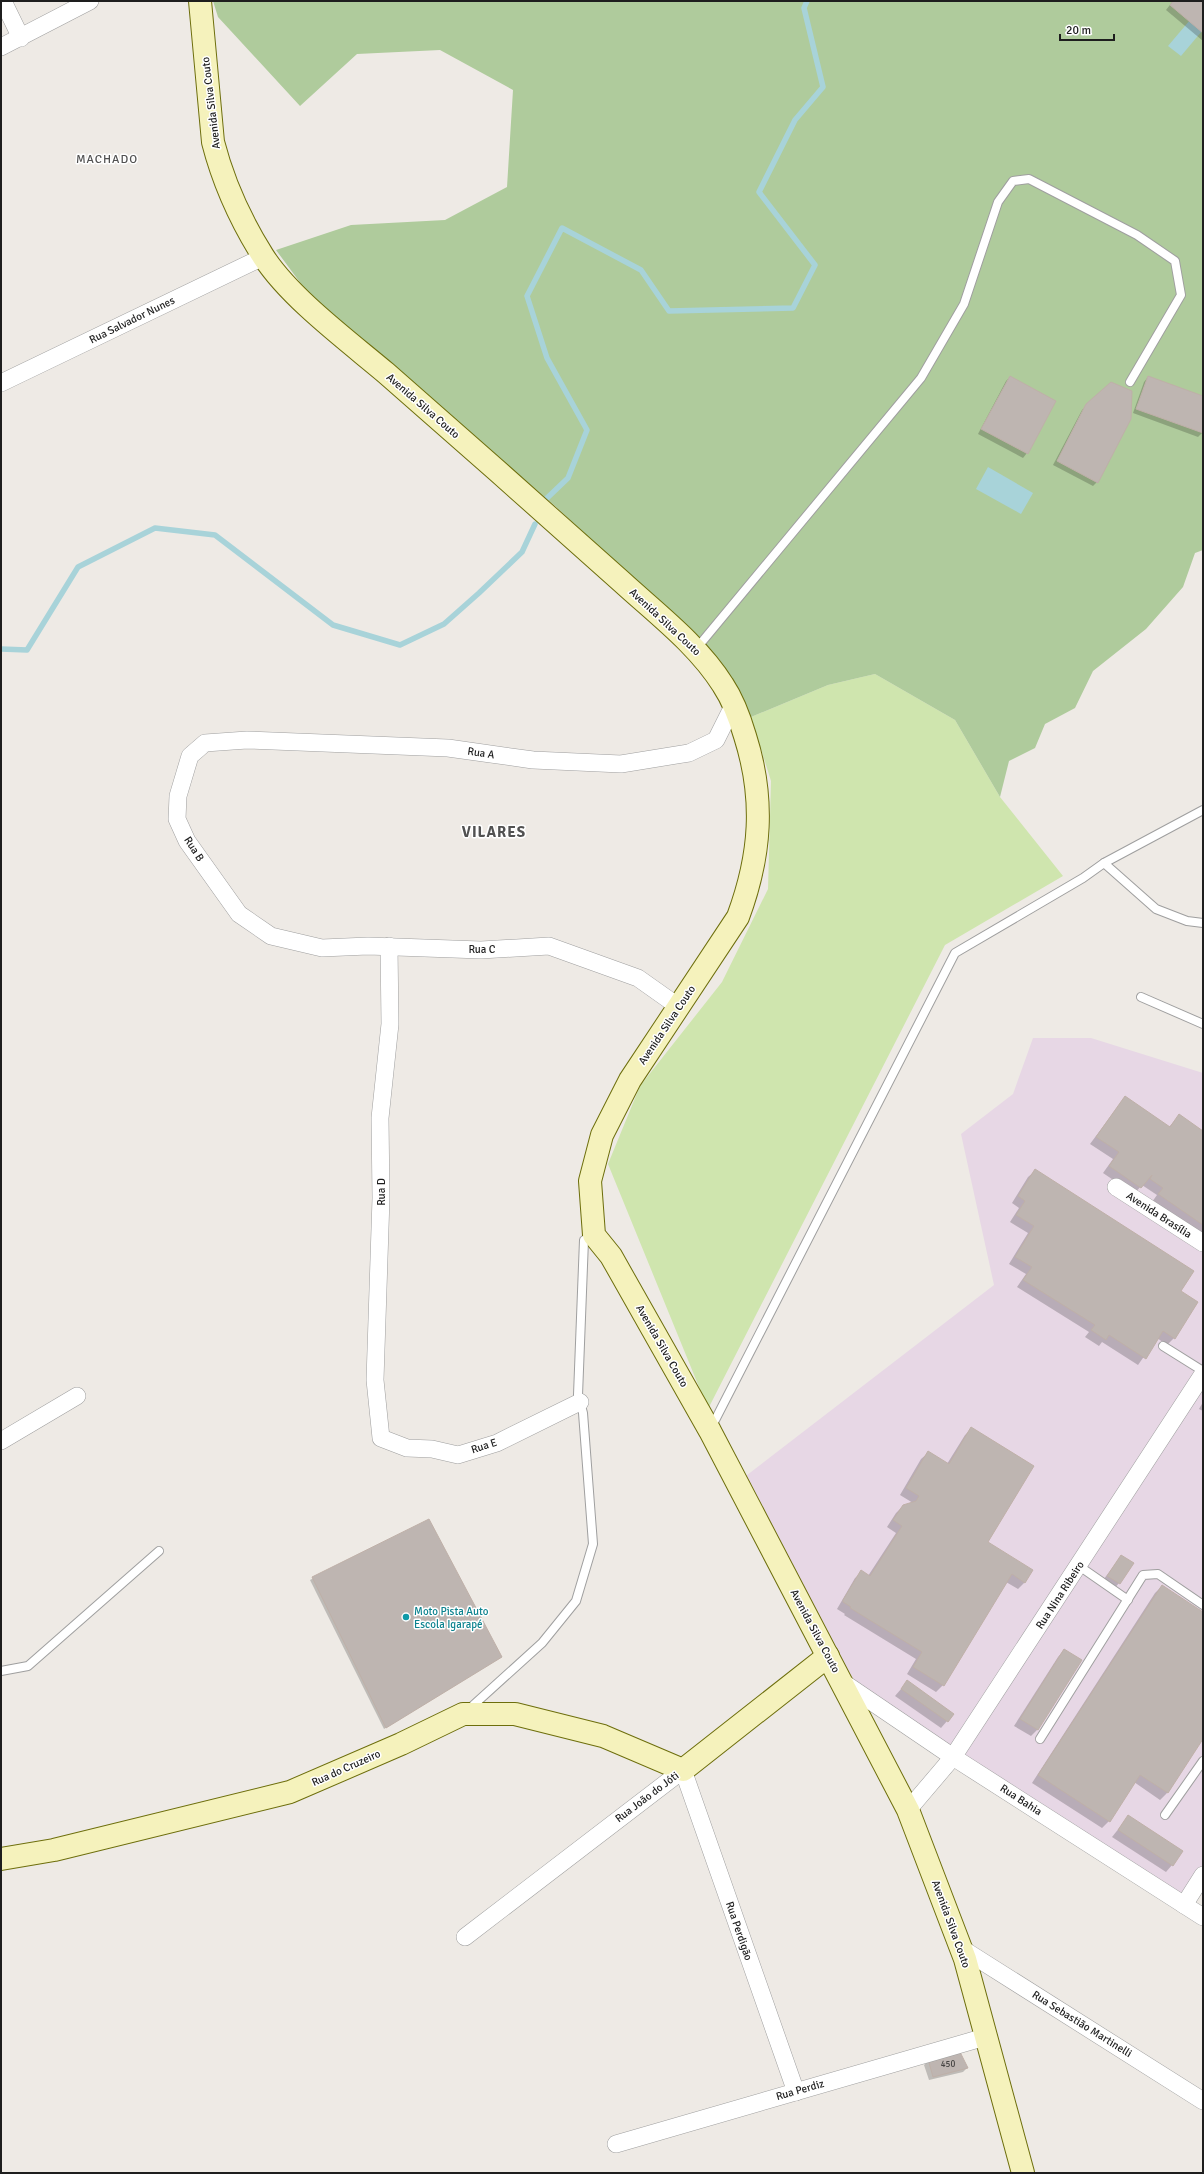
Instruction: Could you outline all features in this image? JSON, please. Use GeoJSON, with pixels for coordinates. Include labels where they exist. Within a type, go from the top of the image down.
{"type":"FeatureCollection","features":[{"type":"Feature","properties":{"kind":"main road","name":"Avenida Silva Couto"},"geometry":{"type":"LineString","coordinates":[[200,1],[213,142],[219,164],[230,192],[264,257],[302,301],[537,505],[695,649],[724,687],[740,722],[753,762],[758,792],[756,852],[748,888],[738,917],[630,1080],[602,1135],[590,1181],[594,1235],[611,1256],[710,1431],[908,1810],[961,1948],[1023,2173]]}},
{"type":"Feature","properties":{"kind":"main road","name":"Rua João do Jóti"},"geometry":{"type":"LineString","coordinates":[[683,1770],[828,1656]]}},
{"type":"Feature","properties":{"kind":"main road","name":"Rua do Cruzeiro"},"geometry":{"type":"LineString","coordinates":[[1,1859],[54,1850],[290,1792],[401,1744],[463,1714],[515,1714],[603,1736],[683,1770]]}},
{"type":"Feature","properties":{"kind":"street"},"geometry":{"type":"LineString","coordinates":[[3,1],[21,38]]}},
{"type":"Feature","properties":{"kind":"street"},"geometry":{"type":"LineString","coordinates":[[1,47],[90,1]]}},
{"type":"Feature","properties":{"kind":"street","name":"Rua Salvador Nunes"},"geometry":{"type":"LineString","coordinates":[[1,383],[264,257]]}},
{"type":"Feature","properties":{"kind":"street","name":"Rua A"},"geometry":{"type":"LineString","coordinates":[[205,743],[247,740],[448,748],[533,760],[621,764],[689,753],[716,740],[733,706]]}},
{"type":"Feature","properties":{"kind":"street","name":"Rua B"},"geometry":{"type":"LineString","coordinates":[[205,743],[190,756],[178,796],[177,819],[187,841],[239,914],[271,936]]}},
{"type":"Feature","properties":{"kind":"street","name":"Rua C"},"geometry":{"type":"LineString","coordinates":[[271,936],[322,948],[389,946],[481,950],[549,946],[638,978],[679,1007]]}},
{"type":"Feature","properties":{"kind":"street","name":"Rua D"},"geometry":{"type":"LineString","coordinates":[[381,1438],[375,1380],[381,1198],[380,1118],[390,1024],[389,946]]}},
{"type":"Feature","properties":{"kind":"street","name":"Avenida Brasília"},"geometry":{"type":"LineString","coordinates":[[1116,1187],[1203,1243]]}},
{"type":"Feature","properties":{"kind":"street","name":"Rua Nina Ribeiro"},"geometry":{"type":"LineString","coordinates":[[908,1810],[953,1757],[1079,1566],[1203,1373]]}},
{"type":"Feature","properties":{"kind":"street"},"geometry":{"type":"LineString","coordinates":[[1,1441],[77,1396]]}},
{"type":"Feature","properties":{"kind":"street","name":"Rua E"},"geometry":{"type":"LineString","coordinates":[[381,1438],[407,1448],[432,1449],[458,1454],[497,1443],[580,1402]]}},
{"type":"Feature","properties":{"kind":"street","name":"Rua Bahia"},"geometry":{"type":"LineString","coordinates":[[841,1681],[953,1757],[1203,1917]]}},
{"type":"Feature","properties":{"kind":"street","name":"Rua João do Jóti"},"geometry":{"type":"LineString","coordinates":[[465,1937],[683,1770]]}},
{"type":"Feature","properties":{"kind":"street","name":"Rua Perdigão"},"geometry":{"type":"LineString","coordinates":[[683,1770],[796,2092]]}},
{"type":"Feature","properties":{"kind":"street"},"geometry":{"type":"LineString","coordinates":[[1184,1904],[1203,1875]]}},
{"type":"Feature","properties":{"kind":"street","name":"Rua Sebastião Martinelli"},"geometry":{"type":"LineString","coordinates":[[961,1948],[1203,2101]]}},
{"type":"Feature","properties":{"kind":"street","name":"Rua Perdiz"},"geometry":{"type":"LineString","coordinates":[[616,2144],[985,2037]]}},
{"type":"Feature","properties":{"kind":"lane"},"geometry":{"type":"LineString","coordinates":[[695,649],[921,378],[964,304],[996,207],[1013,181],[1029,179],[1137,235],[1175,261],[1181,295],[1130,382]]}},
{"type":"Feature","properties":{"kind":"lane"},"geometry":{"type":"LineString","coordinates":[[710,1431],[955,953],[1083,878],[1104,863],[1203,810]]}},
{"type":"Feature","properties":{"kind":"lane"},"geometry":{"type":"LineString","coordinates":[[1104,863],[1156,909],[1187,921],[1203,923]]}},
{"type":"Feature","properties":{"kind":"lane"},"geometry":{"type":"LineString","coordinates":[[1141,997],[1203,1024]]}},
{"type":"Feature","properties":{"kind":"lane"},"geometry":{"type":"LineString","coordinates":[[463,1714],[542,1643],[576,1601],[593,1544],[583,1413],[578,1395],[584,1240],[594,1235]]}},
{"type":"Feature","properties":{"kind":"lane"},"geometry":{"type":"LineString","coordinates":[[1163,1346],[1203,1373]]}},
{"type":"Feature","properties":{"kind":"lane"},"geometry":{"type":"LineString","coordinates":[[1,1671],[28,1666],[159,1551]]}},
{"type":"Feature","properties":{"kind":"lane"},"geometry":{"type":"LineString","coordinates":[[1079,1566],[1128,1600]]}},
{"type":"Feature","properties":{"kind":"lane"},"geometry":{"type":"LineString","coordinates":[[1040,1739],[1143,1575],[1158,1574],[1203,1605]]}},
{"type":"Feature","properties":{"kind":"lane"},"geometry":{"type":"LineString","coordinates":[[1165,1815],[1203,1761]]}},
{"type":"Feature","properties":{"kind":"shaded area"},"geometry":{"type":"Polygon","coordinates":[[[1033,1038],[1091,1038],[1203,1073],[1203,1878],[1186,1904],[820,1663],[729,1489],[994,1285],[961,1134],[1013,1094],[1033,1038]]]}},
{"type":"Feature","properties":{"kind":"green space"},"geometry":{"type":"Polygon","coordinates":[[[213,1],[1203,1],[1203,550],[1195,553],[1183,587],[1146,629],[1093,671],[1075,708],[1045,724],[1035,748],[1009,761],[1000,797],[955,720],[875,674],[828,685],[751,717],[715,655],[555,506],[310,296],[276,250],[351,225],[445,220],[507,187],[513,90],[440,50],[357,54],[300,106],[218,17],[213,1]]]}},
{"type":"Feature","properties":{"kind":"green space"},"geometry":{"type":"Polygon","coordinates":[[[875,674],[955,720],[1000,797],[1063,876],[945,945],[708,1409],[608,1164],[640,1086],[722,982],[768,889],[771,781],[751,717],[828,685],[875,674]]]}},
{"type":"Feature","properties":{"kind":"water"},"geometry":{"type":"Polygon","coordinates":[[[1190,20],[1202,31],[1181,56],[1168,46],[1190,20]]]}},
{"type":"Feature","properties":{"kind":"water"},"geometry":{"type":"Polygon","coordinates":[[[988,467],[1033,493],[1021,514],[976,489],[988,467]]]}},
{"type":"Feature","properties":{"kind":"building"},"geometry":{"type":"Polygon","coordinates":[[[1173,1],[1203,1],[1203,33],[1170,5],[1173,1]]]}},
{"type":"Feature","properties":{"kind":"building"},"geometry":{"type":"Polygon","coordinates":[[[1010,376],[1056,401],[1028,454],[981,429],[1010,376]]]}},
{"type":"Feature","properties":{"kind":"building"},"geometry":{"type":"Polygon","coordinates":[[[1148,376],[1203,396],[1203,433],[1136,409],[1148,376]]]}},
{"type":"Feature","properties":{"kind":"building"},"geometry":{"type":"Polygon","coordinates":[[[1111,382],[1132,391],[1131,419],[1098,483],[1057,461],[1086,404],[1111,382]]]}},
{"type":"Feature","properties":{"kind":"building"},"geometry":{"type":"Polygon","coordinates":[[[1125,1096],[1170,1127],[1179,1114],[1203,1131],[1203,1225],[1158,1194],[1163,1188],[1150,1179],[1152,1175],[1141,1188],[1109,1166],[1119,1152],[1096,1137],[1125,1096]]]}},
{"type":"Feature","properties":{"kind":"building"},"geometry":{"type":"Polygon","coordinates":[[[1035,1169],[1194,1271],[1181,1291],[1198,1302],[1175,1339],[1163,1331],[1146,1359],[1109,1335],[1106,1340],[1091,1330],[1095,1325],[1023,1280],[1032,1267],[1015,1257],[1034,1226],[1016,1215],[1025,1201],[1018,1196],[1035,1169]]]}},
{"type":"Feature","properties":{"kind":"building"},"geometry":{"type":"Polygon","coordinates":[[[971,1427],[1034,1466],[988,1542],[1033,1570],[1025,1583],[1012,1574],[944,1686],[913,1667],[922,1652],[850,1608],[851,1607],[843,1602],[843,1600],[861,1570],[870,1576],[902,1526],[893,1520],[903,1505],[916,1501],[919,1496],[906,1488],[928,1451],[949,1464],[971,1427]]]}},
{"type":"Feature","properties":{"kind":"building","name":"Moto Pista Auto Escola Igarapé"},"geometry":{"type":"Polygon","coordinates":[[[429,1519],[502,1657],[386,1728],[312,1577],[429,1519]]]}},
{"type":"Feature","properties":{"kind":"building"},"geometry":{"type":"Polygon","coordinates":[[[1121,1555],[1134,1563],[1120,1584],[1107,1576],[1121,1555]]]}},
{"type":"Feature","properties":{"kind":"building"},"geometry":{"type":"Polygon","coordinates":[[[1162,1585],[1203,1612],[1203,1739],[1168,1793],[1140,1775],[1110,1822],[1038,1775],[1162,1585]]]}},
{"type":"Feature","properties":{"kind":"building"},"geometry":{"type":"Polygon","coordinates":[[[1064,1649],[1082,1660],[1038,1730],[1020,1719],[1064,1649]]]}},
{"type":"Feature","properties":{"kind":"building"},"geometry":{"type":"Polygon","coordinates":[[[907,1680],[954,1714],[948,1722],[901,1689],[907,1680]]]}},
{"type":"Feature","properties":{"kind":"building"},"geometry":{"type":"Polygon","coordinates":[[[1128,1815],[1183,1851],[1173,1866],[1118,1830],[1128,1815]]]}},
{"type":"Feature","properties":{"kind":"building"},"geometry":{"type":"Polygon","coordinates":[[[960,2052],[968,2068],[933,2077],[928,2059],[960,2052]]]}},
{"type":"Feature","properties":{"kind":"waterway"},"geometry":{"type":"LineString","coordinates":[[545,500],[568,478],[587,430],[547,358],[527,296],[562,228],[641,270],[669,311],[793,308],[815,265],[759,192],[795,120],[823,87],[804,8],[807,1]]}},
{"type":"Feature","properties":{"kind":"waterway"},"geometry":{"type":"LineString","coordinates":[[1,649],[27,650],[78,567],[155,528],[215,535],[333,625],[400,645],[444,624],[479,593],[522,552],[535,524]]}},
{"type":"Feature","properties":{"kind":"place","name":"Moto Pista Auto Escola Igarapé"},"geometry":{"type":"Point","coordinates":[406,1617]}},
{"type":"Feature","properties":{"kind":"district","name":"MACHADO"},"geometry":{"type":"Point","coordinates":[107,159]}},
{"type":"Feature","properties":{"kind":"district","name":"VILARES"},"geometry":{"type":"Point","coordinates":[494,832]}}]}
